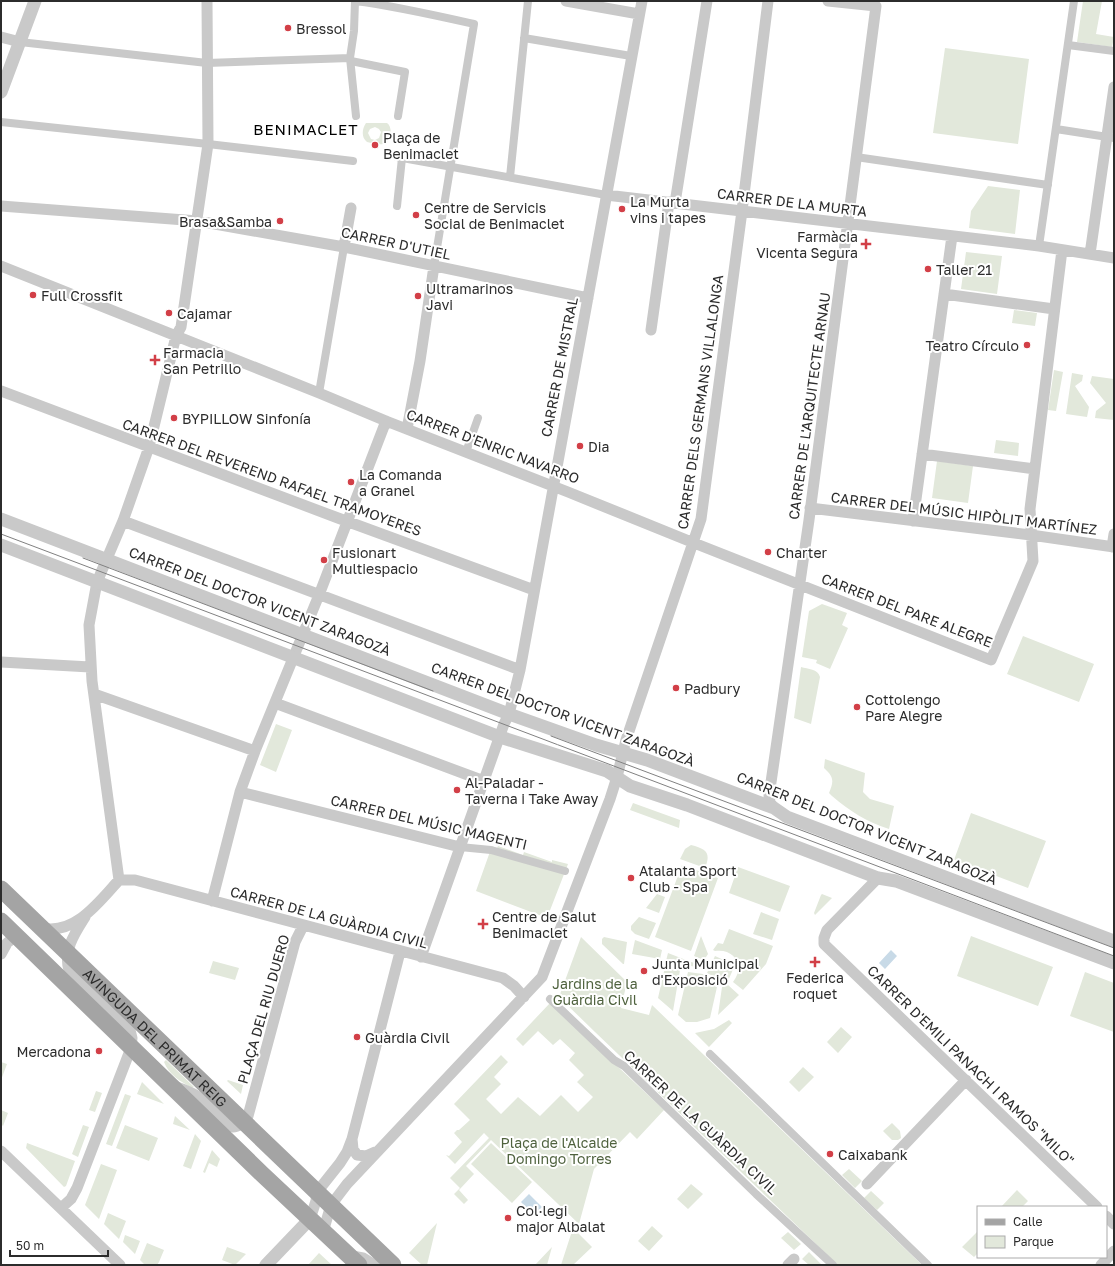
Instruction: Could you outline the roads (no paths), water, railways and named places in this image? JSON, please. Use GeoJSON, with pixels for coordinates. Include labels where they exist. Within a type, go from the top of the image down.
{"type":"FeatureCollection","features":[{"type":"Feature","properties":{"kind":"main road","name":"AVINGUDA DEL PRIMAT REIG"},"geometry":{"type":"LineString","coordinates":[[1,889],[392,1265]]}},
{"type":"Feature","properties":{"kind":"main road","name":"AVINGUDA DEL PRIMAT REIG"},"geometry":{"type":"LineString","coordinates":[[1,922],[220,1134],[354,1260]]}},
{"type":"Feature","properties":{"kind":"street"},"geometry":{"type":"LineString","coordinates":[[1,92],[35,1]]}},
{"type":"Feature","properties":{"kind":"street"},"geometry":{"type":"LineString","coordinates":[[68,954],[74,936],[89,912],[119,880],[90,667],[89,625],[97,582],[123,521],[149,447],[176,336],[181,327],[198,221],[208,144],[207,1]]}},
{"type":"Feature","properties":{"kind":"street"},"geometry":{"type":"LineString","coordinates":[[356,116],[350,60],[354,31],[355,1],[413,10],[474,24],[450,166],[420,361],[407,429]]}},
{"type":"Feature","properties":{"kind":"street"},"geometry":{"type":"LineString","coordinates":[[510,177],[528,1]]}},
{"type":"Feature","properties":{"kind":"street"},"geometry":{"type":"LineString","coordinates":[[566,1],[639,14]]}},
{"type":"Feature","properties":{"kind":"street","name":"CARRER DE MISTRAL"},"geometry":{"type":"LineString","coordinates":[[421,957],[509,714],[520,670],[552,486],[642,1]]}},
{"type":"Feature","properties":{"kind":"street"},"geometry":{"type":"LineString","coordinates":[[650,330],[706,1]]}},
{"type":"Feature","properties":{"kind":"street","name":"CARRER DELS GERMANS VILLALONGA"},"geometry":{"type":"LineString","coordinates":[[331,1205],[346,1184],[542,977],[617,777],[623,752],[701,519],[768,1]]}},
{"type":"Feature","properties":{"kind":"street"},"geometry":{"type":"LineString","coordinates":[[828,1],[878,4]]}},
{"type":"Feature","properties":{"kind":"street"},"geometry":{"type":"LineString","coordinates":[[1039,246],[1074,1]]}},
{"type":"Feature","properties":{"kind":"street","name":"CARRER DE L'ARQUITECTE ARNAU"},"geometry":{"type":"LineString","coordinates":[[774,808],[768,796],[810,508],[856,157],[878,4]]}},
{"type":"Feature","properties":{"kind":"street"},"geometry":{"type":"LineString","coordinates":[[1,37],[20,42],[207,63],[350,60],[405,72],[398,116]]}},
{"type":"Feature","properties":{"kind":"street"},"geometry":{"type":"LineString","coordinates":[[524,38],[631,56]]}},
{"type":"Feature","properties":{"kind":"street"},"geometry":{"type":"LineString","coordinates":[[1068,45],[1114,51]]}},
{"type":"Feature","properties":{"kind":"street"},"geometry":{"type":"LineString","coordinates":[[1090,254],[1110,138],[1114,87]]}},
{"type":"Feature","properties":{"kind":"street"},"geometry":{"type":"LineString","coordinates":[[1,122],[353,161]]}},
{"type":"Feature","properties":{"kind":"street"},"geometry":{"type":"LineString","coordinates":[[1056,129],[1110,138]]}},
{"type":"Feature","properties":{"kind":"street","name":"CARRER DE LA MURTA"},"geometry":{"type":"LineString","coordinates":[[397,206],[399,157],[606,194],[1039,246],[1114,258]]}},
{"type":"Feature","properties":{"kind":"street"},"geometry":{"type":"LineString","coordinates":[[856,157],[1048,184]]}},
{"type":"Feature","properties":{"kind":"street","name":"CARRER D'UTIEL"},"geometry":{"type":"LineString","coordinates":[[1,206],[198,221],[344,247],[588,298]]}},
{"type":"Feature","properties":{"kind":"street"},"geometry":{"type":"LineString","coordinates":[[319,393],[351,208]]}},
{"type":"Feature","properties":{"kind":"street"},"geometry":{"type":"LineString","coordinates":[[913,521],[952,236]]}},
{"type":"Feature","properties":{"kind":"street"},"geometry":{"type":"LineString","coordinates":[[1031,535],[1030,509],[1062,250]]}},
{"type":"Feature","properties":{"kind":"street","name":"CARRER D'ENRIC NAVARRO"},"geometry":{"type":"LineString","coordinates":[[1,266],[386,421],[799,583]]}},
{"type":"Feature","properties":{"kind":"street"},"geometry":{"type":"LineString","coordinates":[[944,294],[1054,309]]}},
{"type":"Feature","properties":{"kind":"street","name":"CARRER DEL REVEREND RAFAEL TRAMOYERES"},"geometry":{"type":"LineString","coordinates":[[1,391],[534,590]]}},
{"type":"Feature","properties":{"kind":"street"},"geometry":{"type":"LineString","coordinates":[[466,452],[478,418]]}},
{"type":"Feature","properties":{"kind":"street"},"geometry":{"type":"LineString","coordinates":[[212,901],[240,792],[275,703],[295,658],[386,421]]}},
{"type":"Feature","properties":{"kind":"street"},"geometry":{"type":"LineString","coordinates":[[922,454],[1035,469]]}},
{"type":"Feature","properties":{"kind":"street","name":"CARRER DEL MÚSIC HIPÒLIT MARTÍNEZ"},"geometry":{"type":"LineString","coordinates":[[810,508],[1031,535],[1113,547]]}},
{"type":"Feature","properties":{"kind":"street","name":"CARRER DEL DOCTOR VICENT ZARAGOZÀ"},"geometry":{"type":"LineString","coordinates":[[1,519],[509,714],[596,745],[623,752],[774,808],[787,817],[1114,941]]}},
{"type":"Feature","properties":{"kind":"street"},"geometry":{"type":"LineString","coordinates":[[123,521],[520,670]]}},
{"type":"Feature","properties":{"kind":"street"},"geometry":{"type":"LineString","coordinates":[[1113,547],[1114,534]]}},
{"type":"Feature","properties":{"kind":"street","name":"CARRER DEL PARE ALEGRE"},"geometry":{"type":"LineString","coordinates":[[799,583],[992,660],[1033,561],[1031,535]]}},
{"type":"Feature","properties":{"kind":"street"},"geometry":{"type":"LineString","coordinates":[[1,546],[500,736],[606,771],[630,786],[702,811],[878,878],[896,882],[1114,963]]}},
{"type":"Feature","properties":{"kind":"street"},"geometry":{"type":"LineString","coordinates":[[1,662],[90,667]]}},
{"type":"Feature","properties":{"kind":"street"},"geometry":{"type":"LineString","coordinates":[[94,694],[255,752]]}},
{"type":"Feature","properties":{"kind":"street"},"geometry":{"type":"LineString","coordinates":[[275,703],[484,780]]}},
{"type":"Feature","properties":{"kind":"street","name":"CARRER DEL MÚSIC MAGENTI"},"geometry":{"type":"LineString","coordinates":[[240,792],[460,848],[490,850],[565,871]]}},
{"type":"Feature","properties":{"kind":"street","name":"CARRER D'EMILI PANACH I RAMOS \"MILO\""},"geometry":{"type":"LineString","coordinates":[[878,878],[827,930],[824,938],[824,944],[1096,1206]]}},
{"type":"Feature","properties":{"kind":"street","name":"CARRER DE LA GUÀRDIA CIVIL"},"geometry":{"type":"LineString","coordinates":[[119,880],[135,880],[400,952],[503,978],[514,986],[524,997]]}},
{"type":"Feature","properties":{"kind":"street"},"geometry":{"type":"LineString","coordinates":[[42,928],[49,930],[64,927],[89,912]]}},
{"type":"Feature","properties":{"kind":"street","name":"PLAÇA DEL RIU DUERO"},"geometry":{"type":"LineString","coordinates":[[243,1122],[248,1116],[251,1108],[295,942],[303,926]]}},
{"type":"Feature","properties":{"kind":"street"},"geometry":{"type":"LineString","coordinates":[[1,954],[7,943],[16,936]]}},
{"type":"Feature","properties":{"kind":"street"},"geometry":{"type":"LineString","coordinates":[[266,1265],[310,1219],[316,1202],[317,1192],[347,1152],[352,1139],[400,952]]}},
{"type":"Feature","properties":{"kind":"street","name":"AVINGUDA DEL PRIMAT REIG"},"geometry":{"type":"LineString","coordinates":[[68,954],[67,962],[69,970],[130,1030],[132,1038],[131,1048]]}},
{"type":"Feature","properties":{"kind":"street","name":"CARRER DE LA GUÀRDIA CIVIL"},"geometry":{"type":"LineString","coordinates":[[550,999],[614,1060],[624,1066],[756,1194],[833,1265]]}},
{"type":"Feature","properties":{"kind":"street"},"geometry":{"type":"LineString","coordinates":[[61,1208],[71,1199],[77,1188],[131,1048]]}},
{"type":"Feature","properties":{"kind":"street"},"geometry":{"type":"LineString","coordinates":[[710,1054],[928,1265]]}},
{"type":"Feature","properties":{"kind":"street"},"geometry":{"type":"LineString","coordinates":[[867,1184],[966,1080]]}},
{"type":"Feature","properties":{"kind":"street","name":"AVINGUDA DEL PRIMAT REIG"},"geometry":{"type":"LineString","coordinates":[[171,1085],[197,1096],[227,1125],[234,1127],[243,1122]]}},
{"type":"Feature","properties":{"kind":"street"},"geometry":{"type":"LineString","coordinates":[[352,1139],[352,1149],[357,1155],[366,1156],[376,1152]]}},
{"type":"Feature","properties":{"kind":"street"},"geometry":{"type":"LineString","coordinates":[[1,1151],[120,1265]]}},
{"type":"Feature","properties":{"kind":"street"},"geometry":{"type":"LineString","coordinates":[[323,1232],[331,1205]]}},
{"type":"Feature","properties":{"kind":"street"},"geometry":{"type":"LineString","coordinates":[[1101,1265],[1114,1251]]}},
{"type":"Feature","properties":{"kind":"street","name":"AVINGUDA DEL PRIMAT REIG"},"geometry":{"type":"LineString","coordinates":[[354,1260],[363,1258],[374,1265]]}},
{"type":"Feature","properties":{"kind":"water"},"geometry":{"type":"Polygon","coordinates":[[[891,950],[897,956],[885,969],[879,963],[891,950]]]}},
{"type":"Feature","properties":{"kind":"water"},"geometry":{"type":"Polygon","coordinates":[[[529,1194],[542,1207],[534,1215],[521,1202],[529,1194]]]}},
{"type":"Feature","properties":{"kind":"tram line"},"geometry":{"type":"LineString","coordinates":[[1,534],[1114,956]]}},
{"type":"Feature","properties":{"kind":"tram line"},"geometry":{"type":"LineString","coordinates":[[83,558],[433,691]]}},
{"type":"Feature","properties":{"kind":"tram line"},"geometry":{"type":"LineString","coordinates":[[551,736],[1114,948]]}},
{"type":"Feature","properties":{"kind":"place","name":"Bressol"},"geometry":{"type":"Point","coordinates":[288,28]}},
{"type":"Feature","properties":{"kind":"place","name":"Plaça de Benimaclet"},"geometry":{"type":"Point","coordinates":[375,145]}},
{"type":"Feature","properties":{"kind":"place","name":"La Murta vins i tapes"},"geometry":{"type":"Point","coordinates":[622,209]}},
{"type":"Feature","properties":{"kind":"place","name":"Centre de Servicis Social de Benimaclet"},"geometry":{"type":"Point","coordinates":[416,215]}},
{"type":"Feature","properties":{"kind":"place","name":"Brasa&Samba"},"geometry":{"type":"Point","coordinates":[280,221]}},
{"type":"Feature","properties":{"kind":"place","name":"Farmàcia Vicenta Segura"},"geometry":{"type":"Point","coordinates":[866,244]}},
{"type":"Feature","properties":{"kind":"place","name":"Taller 21"},"geometry":{"type":"Point","coordinates":[928,269]}},
{"type":"Feature","properties":{"kind":"place","name":"Full Crossfit"},"geometry":{"type":"Point","coordinates":[33,295]}},
{"type":"Feature","properties":{"kind":"place","name":"Ultramarinos Javi"},"geometry":{"type":"Point","coordinates":[418,296]}},
{"type":"Feature","properties":{"kind":"place","name":"Cajamar"},"geometry":{"type":"Point","coordinates":[169,313]}},
{"type":"Feature","properties":{"kind":"place","name":"Teatro Círculo"},"geometry":{"type":"Point","coordinates":[1027,345]}},
{"type":"Feature","properties":{"kind":"place","name":"Farmacia San Petrillo"},"geometry":{"type":"Point","coordinates":[155,360]}},
{"type":"Feature","properties":{"kind":"place","name":"BYPILLOW Sinfonía"},"geometry":{"type":"Point","coordinates":[174,418]}},
{"type":"Feature","properties":{"kind":"place","name":"Dia"},"geometry":{"type":"Point","coordinates":[580,446]}},
{"type":"Feature","properties":{"kind":"place","name":"La Comanda a Granel"},"geometry":{"type":"Point","coordinates":[351,482]}},
{"type":"Feature","properties":{"kind":"place","name":"Charter"},"geometry":{"type":"Point","coordinates":[768,552]}},
{"type":"Feature","properties":{"kind":"place","name":"Fusionart Multiespacio"},"geometry":{"type":"Point","coordinates":[324,560]}},
{"type":"Feature","properties":{"kind":"place","name":"Padbury"},"geometry":{"type":"Point","coordinates":[676,688]}},
{"type":"Feature","properties":{"kind":"place","name":"Cottolengo Pare Alegre"},"geometry":{"type":"Point","coordinates":[857,707]}},
{"type":"Feature","properties":{"kind":"place","name":"Al-Paladar - Taverna i Take Away"},"geometry":{"type":"Point","coordinates":[457,790]}},
{"type":"Feature","properties":{"kind":"place","name":"Atalanta Sport Club - Spa"},"geometry":{"type":"Point","coordinates":[631,878]}},
{"type":"Feature","properties":{"kind":"place","name":"Centre de Salut Benimaclet"},"geometry":{"type":"Point","coordinates":[483,924]}},
{"type":"Feature","properties":{"kind":"place","name":"Federica roquet"},"geometry":{"type":"Point","coordinates":[815,962]}},
{"type":"Feature","properties":{"kind":"place","name":"Junta Municipal d'Exposició"},"geometry":{"type":"Point","coordinates":[644,971]}},
{"type":"Feature","properties":{"kind":"place","name":"Guàrdia Civil"},"geometry":{"type":"Point","coordinates":[357,1037]}},
{"type":"Feature","properties":{"kind":"place","name":"Mercadona"},"geometry":{"type":"Point","coordinates":[99,1051]}},
{"type":"Feature","properties":{"kind":"place","name":"Caixabank"},"geometry":{"type":"Point","coordinates":[830,1154]}},
{"type":"Feature","properties":{"kind":"place","name":"Col·legi major Albalat"},"geometry":{"type":"Point","coordinates":[508,1218]}},
{"type":"Feature","properties":{"kind":"district","name":"BENIMACLET"},"geometry":{"type":"Point","coordinates":[306,129]}},
{"type":"Feature","properties":{"kind":"park label","name":"Jardins de la Guàrdia Civil"},"geometry":{"type":"Point","coordinates":[595,992]}},
{"type":"Feature","properties":{"kind":"park label","name":"Plaça de l'Alcalde Domingo Torres"},"geometry":{"type":"Point","coordinates":[559,1150]}}]}
